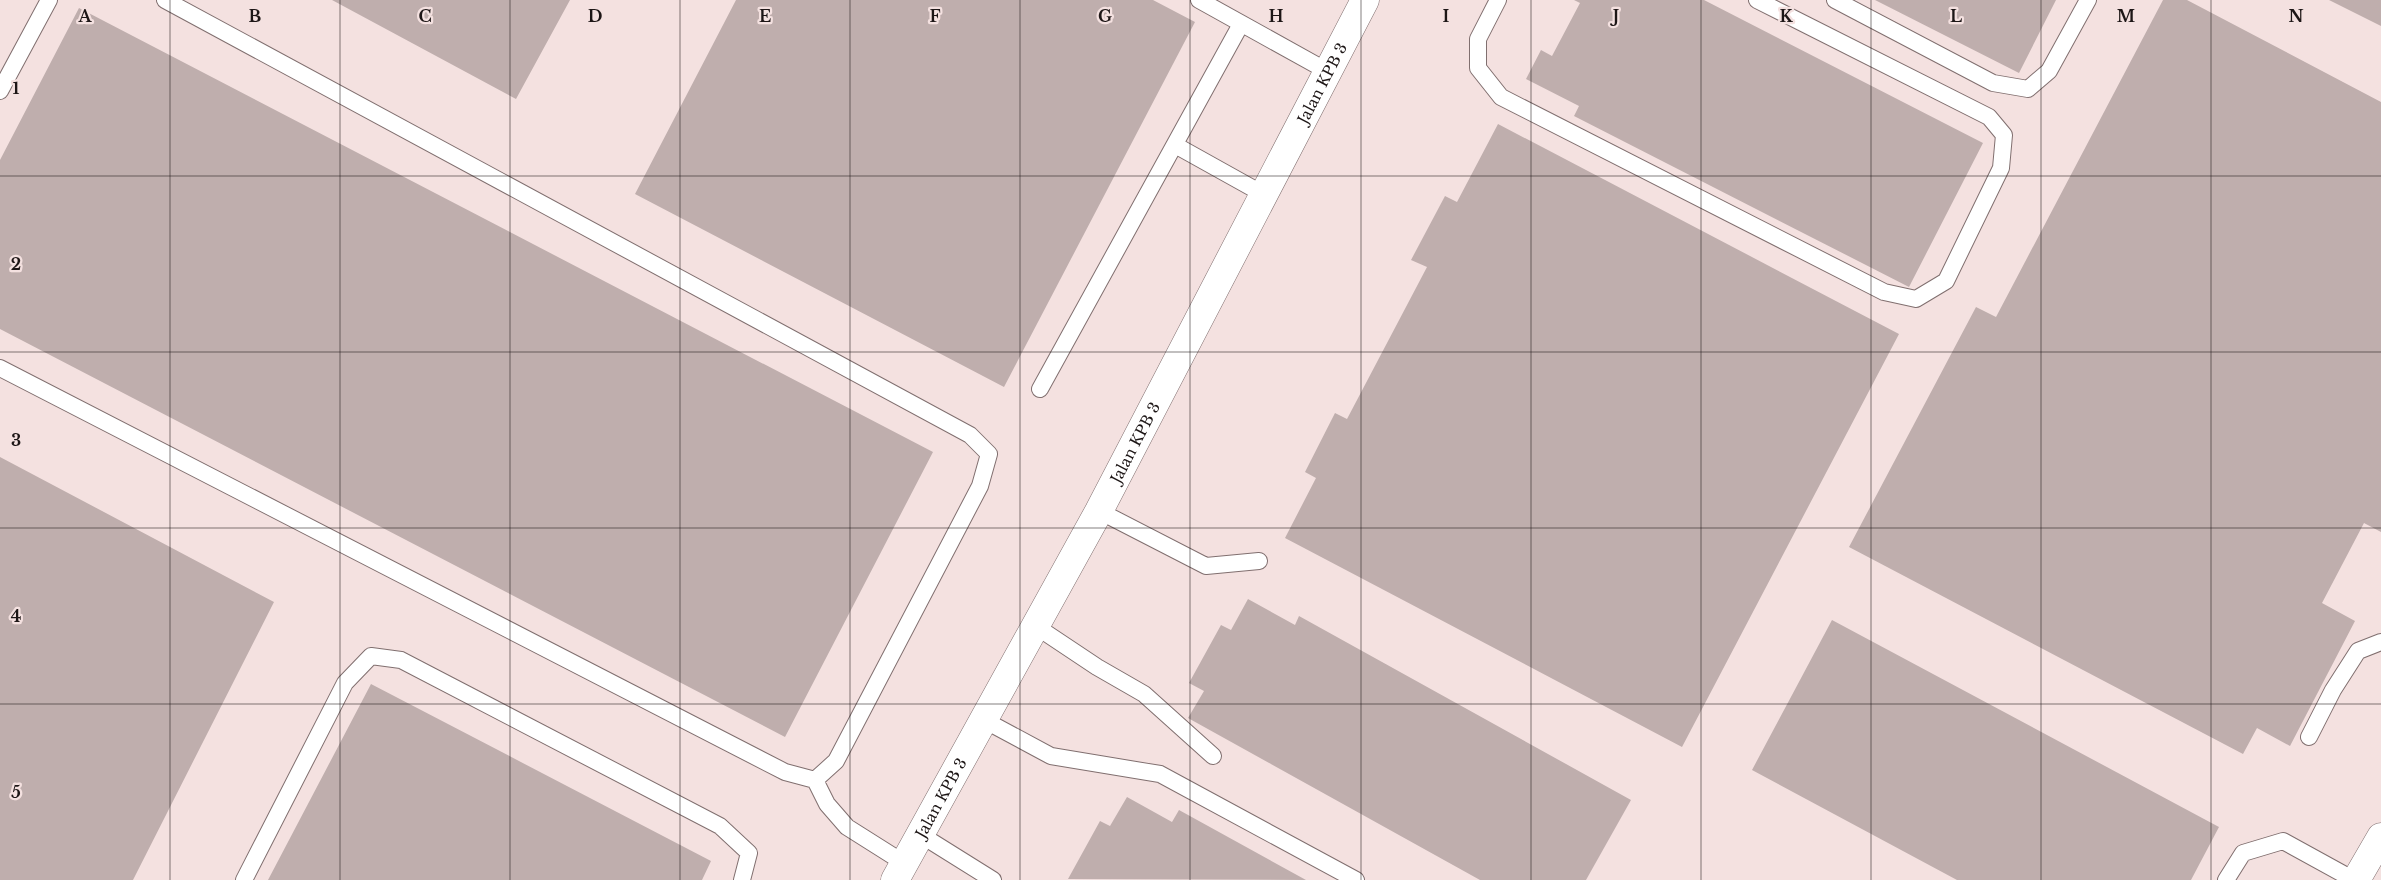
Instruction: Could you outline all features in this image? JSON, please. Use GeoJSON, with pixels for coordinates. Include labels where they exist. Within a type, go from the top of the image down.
{"type":"FeatureCollection","features":[{"type":"Feature","properties":{"kind":"street","name":"Jalan KPB 3"},"geometry":{"type":"LineString","coordinates":[[899,872],[1099,511],[1365,0]]}},
{"type":"Feature","properties":{"kind":"street"},"geometry":{"type":"LineString","coordinates":[[2355,880],[2381,837]]}},
{"type":"Feature","properties":{"kind":"lane"},"geometry":{"type":"LineString","coordinates":[[0,91],[49,0]]}},
{"type":"Feature","properties":{"kind":"lane"},"geometry":{"type":"LineString","coordinates":[[166,0],[970,435],[989,454],[980,486],[836,760],[815,780]]}},
{"type":"Feature","properties":{"kind":"lane"},"geometry":{"type":"LineString","coordinates":[[1198,0],[1327,72]]}},
{"type":"Feature","properties":{"kind":"lane"},"geometry":{"type":"LineString","coordinates":[[1498,0],[1478,39],[1478,68],[1501,97],[1884,292],[1916,299],[1946,281],[2001,168],[2004,134],[1989,117],[1757,0]]}},
{"type":"Feature","properties":{"kind":"lane"},"geometry":{"type":"LineString","coordinates":[[1835,0],[1993,83],[2028,90],[2050,71],[2088,0]]}},
{"type":"Feature","properties":{"kind":"lane"},"geometry":{"type":"LineString","coordinates":[[1040,389],[1241,24]]}},
{"type":"Feature","properties":{"kind":"lane"},"geometry":{"type":"LineString","coordinates":[[1175,145],[1263,194]]}},
{"type":"Feature","properties":{"kind":"lane"},"geometry":{"type":"LineString","coordinates":[[0,368],[785,772],[815,780],[827,804],[848,827],[899,872]]}},
{"type":"Feature","properties":{"kind":"lane"},"geometry":{"type":"LineString","coordinates":[[1099,511],[1206,566],[1259,562]]}},
{"type":"Feature","properties":{"kind":"lane"},"geometry":{"type":"LineString","coordinates":[[1036,627],[1097,667],[1144,694],[1213,756]]}},
{"type":"Feature","properties":{"kind":"lane"},"geometry":{"type":"LineString","coordinates":[[2309,737],[2333,690],[2358,651],[2381,642]]}},
{"type":"Feature","properties":{"kind":"lane"},"geometry":{"type":"LineString","coordinates":[[244,880],[345,683],[371,656],[401,660],[720,826],[749,853],[742,880]]}},
{"type":"Feature","properties":{"kind":"lane"},"geometry":{"type":"LineString","coordinates":[[984,720],[1052,756],[1160,774],[1356,880]]}},
{"type":"Feature","properties":{"kind":"lane"},"geometry":{"type":"LineString","coordinates":[[921,835],[993,880]]}},
{"type":"Feature","properties":{"kind":"lane"},"geometry":{"type":"LineString","coordinates":[[2226,880],[2243,853],[2283,841],[2355,880]]}},
{"type":"Feature","properties":{"kind":"building"},"geometry":{"type":"Polygon","coordinates":[[[332,0],[570,0],[516,99],[332,0]]]}},
{"type":"Feature","properties":{"kind":"building"},"geometry":{"type":"Polygon","coordinates":[[[736,0],[1153,0],[1195,22],[1004,387],[635,194],[736,0]]]}},
{"type":"Feature","properties":{"kind":"building"},"geometry":{"type":"Polygon","coordinates":[[[1574,0],[1704,0],[1983,143],[1909,287],[1574,116],[1579,106],[1526,79],[1541,50],[1552,56],[1580,3],[1574,0]]]}},
{"type":"Feature","properties":{"kind":"building"},"geometry":{"type":"Polygon","coordinates":[[[1875,0],[2056,0],[2019,73],[1875,0]]]}},
{"type":"Feature","properties":{"kind":"building"},"geometry":{"type":"Polygon","coordinates":[[[2163,0],[2187,0],[2381,102],[2381,532],[2364,523],[2322,603],[2355,621],[2290,746],[2257,728],[2243,754],[1849,547],[1976,307],[1996,317],[2163,0]]]}},
{"type":"Feature","properties":{"kind":"building"},"geometry":{"type":"Polygon","coordinates":[[[2329,0],[2381,0],[2381,26],[2329,0]]]}},
{"type":"Feature","properties":{"kind":"building"},"geometry":{"type":"Polygon","coordinates":[[[79,8],[933,452],[785,737],[0,329],[0,160],[79,8]]]}},
{"type":"Feature","properties":{"kind":"building"},"geometry":{"type":"Polygon","coordinates":[[[1498,124],[1899,334],[1682,747],[1285,538],[1316,478],[1305,472],[1335,413],[1347,419],[1427,267],[1411,260],[1445,196],[1457,202],[1498,124]]]}},
{"type":"Feature","properties":{"kind":"building"},"geometry":{"type":"Polygon","coordinates":[[[0,457],[274,602],[133,880],[0,880],[0,457]]]}},
{"type":"Feature","properties":{"kind":"building"},"geometry":{"type":"Polygon","coordinates":[[[1248,599],[1295,625],[1299,616],[1631,800],[1586,880],[1480,880],[1188,718],[1204,691],[1189,683],[1221,625],[1231,630],[1248,599]]]}},
{"type":"Feature","properties":{"kind":"building"},"geometry":{"type":"Polygon","coordinates":[[[1832,620],[2219,827],[2191,880],[1957,880],[1752,770],[1832,620]]]}},
{"type":"Feature","properties":{"kind":"building"},"geometry":{"type":"Polygon","coordinates":[[[371,684],[711,861],[702,880],[268,880],[371,684]]]}},
{"type":"Feature","properties":{"kind":"building"},"geometry":{"type":"Polygon","coordinates":[[[1127,797],[1172,822],[1179,810],[1306,880],[1068,879],[1100,821],[1110,826],[1127,797]]]}}]}
